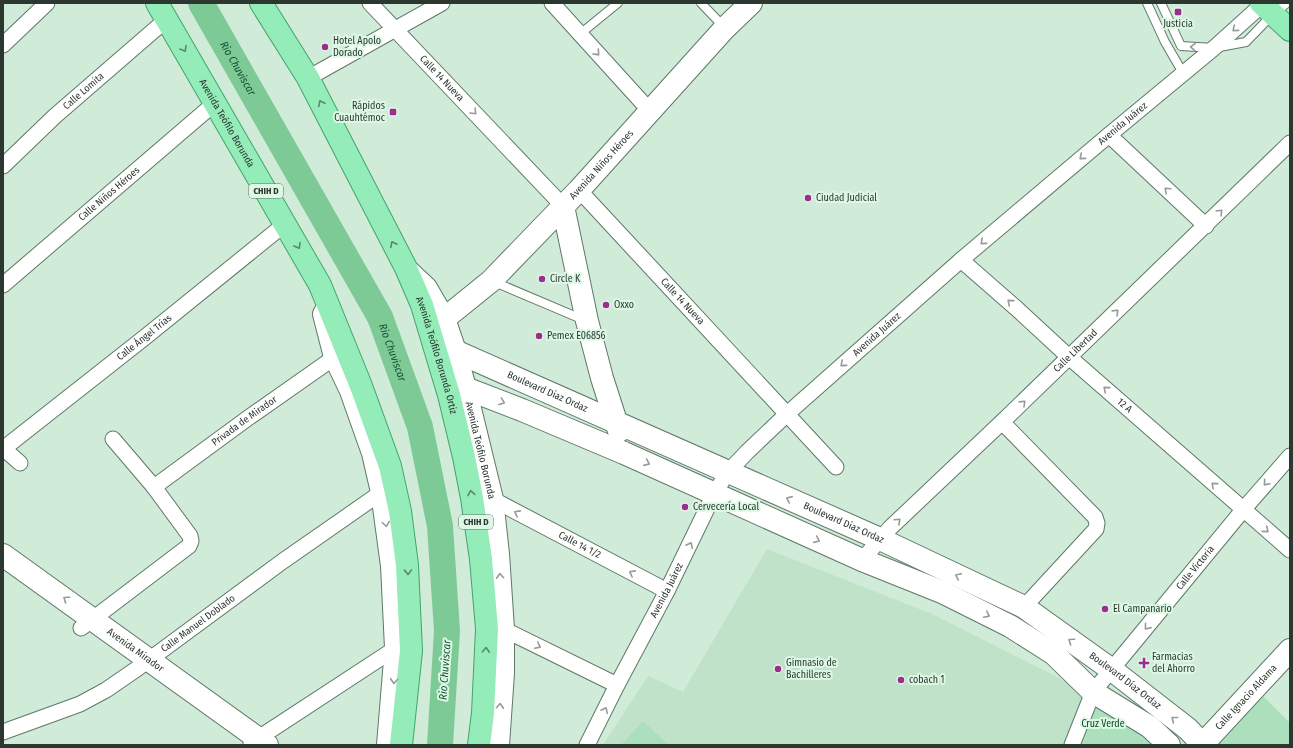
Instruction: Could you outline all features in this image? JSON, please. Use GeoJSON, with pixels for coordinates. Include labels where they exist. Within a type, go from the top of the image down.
{"type":"FeatureCollection","features":[{"type":"Feature","properties":{"kind":"main road","name":"Avenida Teófilo Borunda Ortiz"},"geometry":{"type":"LineString","coordinates":[[262,3],[308,78],[406,268],[422,305],[449,395],[464,457],[481,559],[487,629],[483,713],[479,745]]}},
{"type":"Feature","properties":{"kind":"main road","name":"Avenida Niños Héroes"},"geometry":{"type":"LineString","coordinates":[[444,319],[491,281],[579,190],[725,28],[751,3]]}},
{"type":"Feature","properties":{"kind":"main road","name":"Avenida Teófilo Borunda"},"geometry":{"type":"LineString","coordinates":[[162,11],[320,285],[361,386],[390,466],[400,511],[407,565],[411,651],[401,745]]}},
{"type":"Feature","properties":{"kind":"main road"},"geometry":{"type":"LineString","coordinates":[[563,206],[587,321],[624,452]]}},
{"type":"Feature","properties":{"kind":"main road","name":"Avenida Teófilo Borunda"},"geometry":{"type":"LineString","coordinates":[[406,268],[426,288],[444,319],[455,350],[492,499],[498,554],[503,629],[498,745]]}},
{"type":"Feature","properties":{"kind":"main road","name":"Avenida Teófilo Borunda"},"geometry":{"type":"LineString","coordinates":[[320,285],[325,319],[336,357],[351,391],[373,453],[382,492],[392,566],[396,648],[388,745]]}},
{"type":"Feature","properties":{"kind":"main road","name":"Boulevard Díaz Ordaz"},"geometry":{"type":"LineString","coordinates":[[455,350],[880,539],[1024,607],[1112,670],[1188,729],[1203,745]]}},
{"type":"Feature","properties":{"kind":"main road"},"geometry":{"type":"LineString","coordinates":[[465,388],[624,452],[862,560],[942,592],[1010,626],[1054,654],[1093,692],[1150,727],[1169,745]]}},
{"type":"Feature","properties":{"kind":"main road","name":"Avenida Mirador"},"geometry":{"type":"LineString","coordinates":[[3,555],[87,623],[255,744]]}},
{"type":"Feature","properties":{"kind":"main road","name":"Avenida Mirador"},"geometry":{"type":"LineString","coordinates":[[3,573],[87,623]]}},
{"type":"Feature","properties":{"kind":"main road","name":"Calle Ignacio Aldama"},"geometry":{"type":"LineString","coordinates":[[1203,745],[1290,650]]}},
{"type":"Feature","properties":{"kind":"street"},"geometry":{"type":"LineString","coordinates":[[3,45],[47,3]]}},
{"type":"Feature","properties":{"kind":"street","name":"Calle 14 Nueva"},"geometry":{"type":"LineString","coordinates":[[370,3],[563,206]]}},
{"type":"Feature","properties":{"kind":"street"},"geometry":{"type":"LineString","coordinates":[[308,78],[442,3]]}},
{"type":"Feature","properties":{"kind":"street"},"geometry":{"type":"LineString","coordinates":[[552,3],[650,110]]}},
{"type":"Feature","properties":{"kind":"street","name":"Avenida Juárez"},"geometry":{"type":"LineString","coordinates":[[587,745],[667,591],[714,494],[728,472],[746,452],[961,260],[1183,73],[1214,48],[1276,9]]}},
{"type":"Feature","properties":{"kind":"street","name":"Calle Lomita"},"geometry":{"type":"LineString","coordinates":[[3,166],[162,11]]}},
{"type":"Feature","properties":{"kind":"street","name":"Calle Niños Héroes"},"geometry":{"type":"LineString","coordinates":[[3,285],[215,103]]}},
{"type":"Feature","properties":{"kind":"street"},"geometry":{"type":"LineString","coordinates":[[1109,135],[1206,226]]}},
{"type":"Feature","properties":{"kind":"street","name":"Calle Libertad"},"geometry":{"type":"LineString","coordinates":[[862,560],[880,539],[1206,226],[1290,143]]}},
{"type":"Feature","properties":{"kind":"street","name":"Calle 14 Nueva"},"geometry":{"type":"LineString","coordinates":[[579,190],[836,467]]}},
{"type":"Feature","properties":{"kind":"street","name":"Calle Ángel Trías"},"geometry":{"type":"LineString","coordinates":[[3,449],[144,338],[284,224]]}},
{"type":"Feature","properties":{"kind":"street","name":"12 A"},"geometry":{"type":"LineString","coordinates":[[961,260],[1069,357],[1290,550]]}},
{"type":"Feature","properties":{"kind":"street","name":"Privada de Mirador"},"geometry":{"type":"LineString","coordinates":[[154,488],[248,418],[336,357]]}},
{"type":"Feature","properties":{"kind":"street"},"geometry":{"type":"LineString","coordinates":[[1002,422],[1095,518],[1097,523],[1096,529],[1024,607]]}},
{"type":"Feature","properties":{"kind":"street"},"geometry":{"type":"LineString","coordinates":[[87,623],[190,546],[191,541],[190,536],[154,488],[114,439]]}},
{"type":"Feature","properties":{"kind":"street"},"geometry":{"type":"LineString","coordinates":[[3,449],[20,463]]}},
{"type":"Feature","properties":{"kind":"street","name":"Calle Victoria"},"geometry":{"type":"LineString","coordinates":[[1072,745],[1093,692],[1243,510],[1290,456]]}},
{"type":"Feature","properties":{"kind":"street","name":"Calle Manuel Doblado"},"geometry":{"type":"LineString","coordinates":[[3,732],[80,704],[106,690],[382,492]]}},
{"type":"Feature","properties":{"kind":"street","name":"Calle 14 1/2"},"geometry":{"type":"LineString","coordinates":[[492,499],[667,591]]}},
{"type":"Feature","properties":{"kind":"street"},"geometry":{"type":"LineString","coordinates":[[503,629],[617,685]]}},
{"type":"Feature","properties":{"kind":"street"},"geometry":{"type":"LineString","coordinates":[[255,744],[396,648]]}},
{"type":"Feature","properties":{"kind":"lane"},"geometry":{"type":"LineString","coordinates":[[580,34],[618,3]]}},
{"type":"Feature","properties":{"kind":"lane"},"geometry":{"type":"LineString","coordinates":[[702,3],[725,28]]}},
{"type":"Feature","properties":{"kind":"lane"},"geometry":{"type":"LineString","coordinates":[[1147,3],[1165,42],[1183,73]]}},
{"type":"Feature","properties":{"kind":"lane"},"geometry":{"type":"LineString","coordinates":[[1161,3],[1181,46],[1214,48],[1246,42],[1276,9]]}},
{"type":"Feature","properties":{"kind":"lane"},"geometry":{"type":"LineString","coordinates":[[491,281],[587,321]]}},
{"type":"Feature","properties":{"kind":"shaded area"},"geometry":{"type":"Polygon","coordinates":[[[767,549],[932,614],[1089,693],[1069,745],[603,745],[648,676],[683,692],[767,549]]]}},
{"type":"Feature","properties":{"kind":"green space"},"geometry":{"type":"Polygon","coordinates":[[[1255,688],[1290,723],[1290,745],[1203,745],[1255,688]]]}},
{"type":"Feature","properties":{"kind":"green space","name":"Cruz Verde"},"geometry":{"type":"Polygon","coordinates":[[[1093,692],[1169,745],[1070,745],[1093,692]]]}},
{"type":"Feature","properties":{"kind":"green space"},"geometry":{"type":"Polygon","coordinates":[[[643,721],[669,745],[621,745],[643,721]]]}},
{"type":"Feature","properties":{"kind":"waterway","name":"Rio Chuviscar"},"geometry":{"type":"LineString","coordinates":[[201,3],[380,317],[420,427],[440,526],[447,631],[440,745]]}},
{"type":"Feature","properties":{"kind":"place","name":"Justicia"},"geometry":{"type":"Point","coordinates":[1178,12]}},
{"type":"Feature","properties":{"kind":"place","name":"Hotel Apolo Dorado"},"geometry":{"type":"Point","coordinates":[325,47]}},
{"type":"Feature","properties":{"kind":"place","name":"Rápidos Cuauhtémoc"},"geometry":{"type":"Point","coordinates":[393,112]}},
{"type":"Feature","properties":{"kind":"place","name":"Ciudad Judicial"},"geometry":{"type":"Point","coordinates":[808,198]}},
{"type":"Feature","properties":{"kind":"place","name":"Circle K"},"geometry":{"type":"Point","coordinates":[542,279]}},
{"type":"Feature","properties":{"kind":"place","name":"Oxxo"},"geometry":{"type":"Point","coordinates":[606,305]}},
{"type":"Feature","properties":{"kind":"place","name":"Pemex E06856"},"geometry":{"type":"Point","coordinates":[539,336]}},
{"type":"Feature","properties":{"kind":"place","name":"Cervecería Local"},"geometry":{"type":"Point","coordinates":[685,507]}},
{"type":"Feature","properties":{"kind":"place","name":"El Campanario"},"geometry":{"type":"Point","coordinates":[1105,609]}},
{"type":"Feature","properties":{"kind":"place","name":"Farmacias del Ahorro"},"geometry":{"type":"Point","coordinates":[1144,663]}},
{"type":"Feature","properties":{"kind":"place","name":"Gimnasio de Bachilleres"},"geometry":{"type":"Point","coordinates":[778,669]}},
{"type":"Feature","properties":{"kind":"place","name":"cobach 1"},"geometry":{"type":"Point","coordinates":[901,680]}}]}
